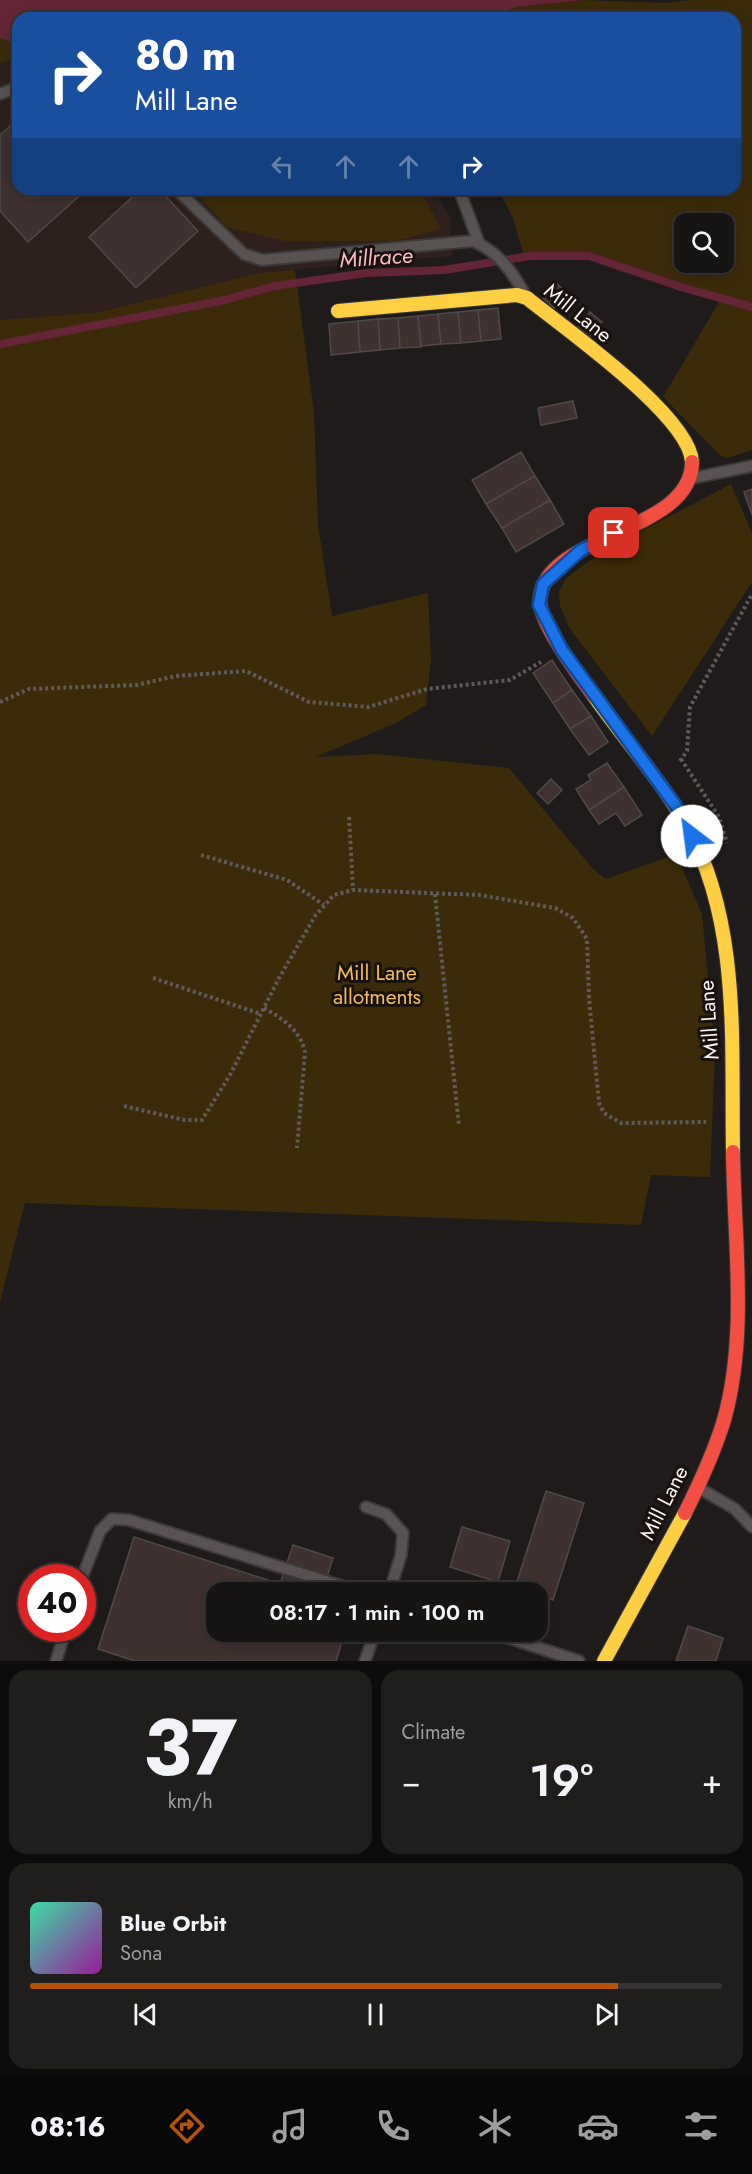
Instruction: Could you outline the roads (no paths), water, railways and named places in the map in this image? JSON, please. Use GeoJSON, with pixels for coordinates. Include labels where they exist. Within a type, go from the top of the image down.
{"type":"FeatureCollection","features":[{"type":"Feature","properties":{"kind":"street","name":"Mill Lane"},"geometry":{"type":"LineString","coordinates":[[338,311],[517,295],[527,298],[641,391],[673,424],[691,450],[692,478],[666,508],[580,551],[543,584],[539,605],[562,650],[676,806],[706,867],[726,954],[733,1070],[731,1122],[734,1363],[724,1416],[712,1455],[604,1661]]}},
{"type":"Feature","properties":{"kind":"lane"},"geometry":{"type":"LineString","coordinates":[[182,195],[244,254],[262,260],[456,241],[479,243],[489,248],[508,268],[527,298]]}},
{"type":"Feature","properties":{"kind":"lane"},"geometry":{"type":"LineString","coordinates":[[461,195],[479,243]]}},
{"type":"Feature","properties":{"kind":"lane"},"geometry":{"type":"LineString","coordinates":[[692,478],[752,466]]}},
{"type":"Feature","properties":{"kind":"lane"},"geometry":{"type":"LineString","coordinates":[[696,1486],[735,1509],[752,1527]]}},
{"type":"Feature","properties":{"kind":"lane"},"geometry":{"type":"LineString","coordinates":[[366,1507],[386,1514],[403,1533],[401,1555],[392,1582]]}},
{"type":"Feature","properties":{"kind":"lane"},"geometry":{"type":"LineString","coordinates":[[87,1564],[100,1531],[112,1519],[121,1519],[328,1582]]}},
{"type":"Feature","properties":{"kind":"lane"},"geometry":{"type":"LineString","coordinates":[[56,1661],[62,1642]]}},
{"type":"Feature","properties":{"kind":"lane"},"geometry":{"type":"LineString","coordinates":[[365,1661],[372,1642]]}},
{"type":"Feature","properties":{"kind":"lane"},"geometry":{"type":"LineString","coordinates":[[521,1642],[579,1661]]}},
{"type":"Feature","properties":{"kind":"waterway","name":"Millrace"},"geometry":{"type":"LineString","coordinates":[[0,344],[225,300],[274,286],[367,273],[444,270],[530,256],[589,256],[684,288],[752,307]]}},
{"type":"Feature","properties":{"kind":"park label","name":"Mill Lane allotments"},"geometry":{"type":"Point","coordinates":[377,985]}}]}
